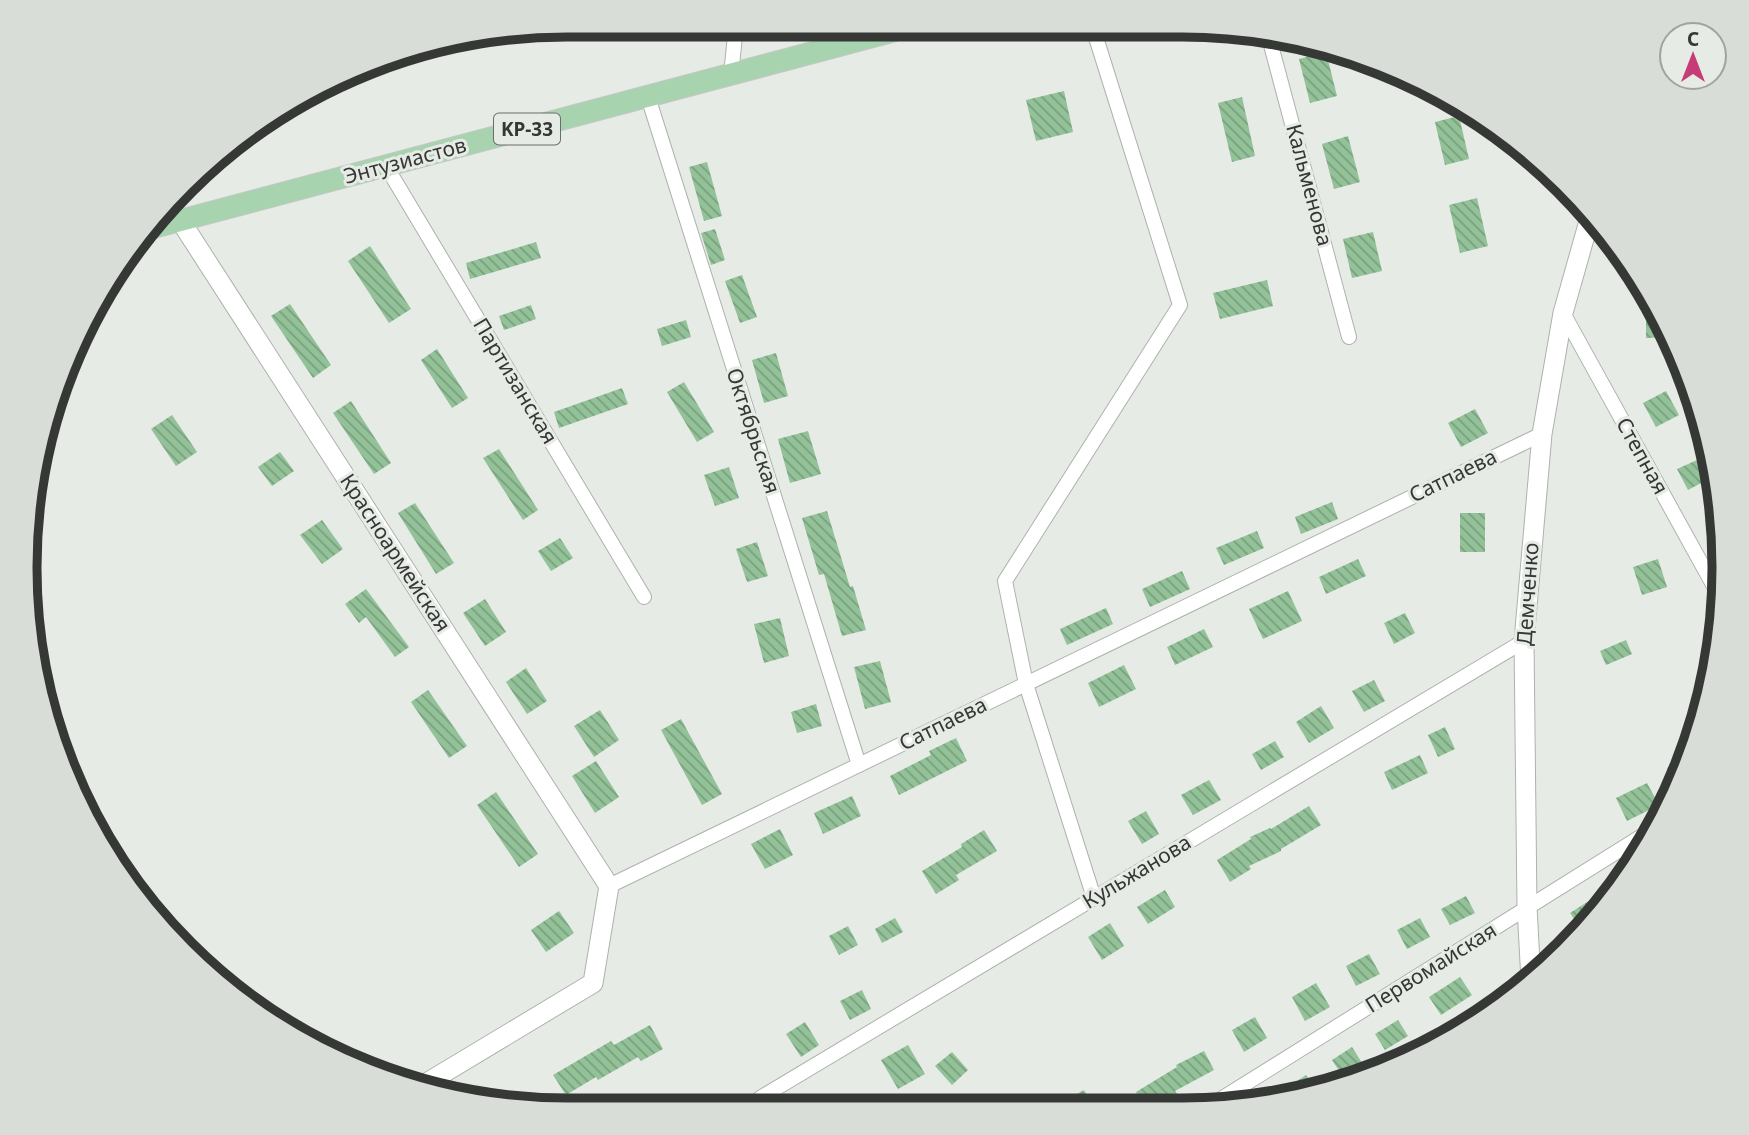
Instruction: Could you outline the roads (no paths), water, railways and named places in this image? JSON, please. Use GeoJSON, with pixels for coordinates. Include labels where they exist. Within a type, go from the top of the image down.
{"type":"FeatureCollection","features":[{"type":"Feature","properties":{"kind":"main road","name":"Энтузиастов"},"geometry":{"type":"LineString","coordinates":[[162,225],[872,37]]}},
{"type":"Feature","properties":{"kind":"street"},"geometry":{"type":"LineString","coordinates":[[731,75],[735,37]]}},
{"type":"Feature","properties":{"kind":"street"},"geometry":{"type":"LineString","coordinates":[[1094,898],[1026,684],[1005,581],[1180,305],[1096,37]]}},
{"type":"Feature","properties":{"kind":"street","name":"Кальменова"},"geometry":{"type":"LineString","coordinates":[[1271,44],[1349,337]]}},
{"type":"Feature","properties":{"kind":"street","name":"Октябрьская"},"geometry":{"type":"LineString","coordinates":[[648,97],[859,765]]}},
{"type":"Feature","properties":{"kind":"street","name":"Партизанская"},"geometry":{"type":"LineString","coordinates":[[386,166],[644,597]]}},
{"type":"Feature","properties":{"kind":"street","name":"Красноармейская"},"geometry":{"type":"LineString","coordinates":[[180,220],[609,886]]}},
{"type":"Feature","properties":{"kind":"street","name":"Демченко"},"geometry":{"type":"LineString","coordinates":[[1530,968],[1527,907],[1524,641],[1542,433],[1563,313],[1588,226]]}},
{"type":"Feature","properties":{"kind":"street","name":"Степная"},"geometry":{"type":"LineString","coordinates":[[1563,313],[1712,582]]}},
{"type":"Feature","properties":{"kind":"street","name":"Сатпаева"},"geometry":{"type":"LineString","coordinates":[[609,886],[1542,433]]}},
{"type":"Feature","properties":{"kind":"street","name":"Кульжанова"},"geometry":{"type":"LineString","coordinates":[[760,1098],[1524,641]]}},
{"type":"Feature","properties":{"kind":"street","name":"Первомайская"},"geometry":{"type":"LineString","coordinates":[[1225,1096],[1637,839]]}},
{"type":"Feature","properties":{"kind":"street"},"geometry":{"type":"LineString","coordinates":[[431,1080],[593,983],[609,886]]}}]}
